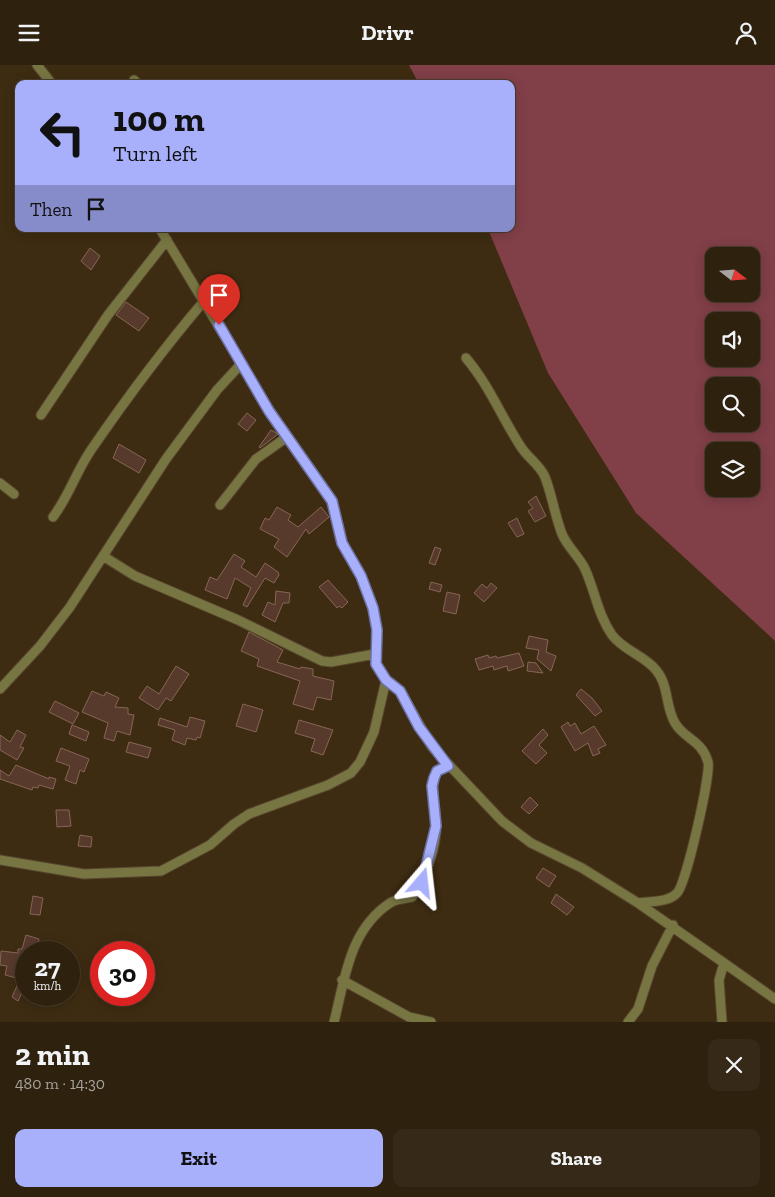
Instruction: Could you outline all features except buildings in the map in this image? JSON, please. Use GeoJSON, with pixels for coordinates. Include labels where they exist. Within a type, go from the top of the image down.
{"type":"FeatureCollection","features":[{"type":"Feature","properties":{"kind":"street"},"geometry":{"type":"LineString","coordinates":[[37,65],[49,80]]}},
{"type":"Feature","properties":{"kind":"street"},"geometry":{"type":"LineString","coordinates":[[162,232],[240,364],[334,505],[342,543],[361,576],[373,608],[377,630],[376,664],[386,680],[400,691],[419,727],[448,766],[502,821],[531,843],[582,868],[673,925],[775,999]]}},
{"type":"Feature","properties":{"kind":"street"},"geometry":{"type":"LineString","coordinates":[[41,415],[108,315],[167,240]]}},
{"type":"Feature","properties":{"kind":"street"},"geometry":{"type":"LineString","coordinates":[[53,517],[64,502],[90,452],[159,356],[204,301]]}},
{"type":"Feature","properties":{"kind":"street"},"geometry":{"type":"LineString","coordinates":[[466,357],[488,387],[523,450],[545,477],[562,534],[568,547],[584,568],[605,623],[626,650],[650,663],[657,670],[665,686],[671,716],[675,725],[699,745],[708,763],[692,850],[682,888],[672,897],[665,900],[638,903]]}},
{"type":"Feature","properties":{"kind":"street"},"geometry":{"type":"LineString","coordinates":[[0,689],[40,646],[103,556],[166,459],[217,390],[240,364]]}},
{"type":"Feature","properties":{"kind":"street"},"geometry":{"type":"LineString","coordinates":[[220,505],[256,459],[287,437]]}},
{"type":"Feature","properties":{"kind":"street"},"geometry":{"type":"LineString","coordinates":[[0,483],[14,494]]}},
{"type":"Feature","properties":{"kind":"street"},"geometry":{"type":"LineString","coordinates":[[103,556],[135,576],[246,624],[322,661],[331,662],[375,654]]}},
{"type":"Feature","properties":{"kind":"street"},"geometry":{"type":"LineString","coordinates":[[0,861],[84,873],[161,871],[210,845],[234,824],[249,815],[328,785],[350,773],[360,762],[374,732],[386,680]]}},
{"type":"Feature","properties":{"kind":"street"},"geometry":{"type":"LineString","coordinates":[[334,1022],[342,980],[358,936],[391,901],[412,897],[422,883],[436,826],[432,786],[437,771],[448,766]]}},
{"type":"Feature","properties":{"kind":"street"},"geometry":{"type":"LineString","coordinates":[[628,1022],[638,1009],[652,967],[673,925]]}},
{"type":"Feature","properties":{"kind":"street"},"geometry":{"type":"LineString","coordinates":[[722,1022],[720,980],[724,963]]}},
{"type":"Feature","properties":{"kind":"street"},"geometry":{"type":"LineString","coordinates":[[342,980],[409,1017],[431,1021]]}},
{"type":"Feature","properties":{"kind":"shaded area"},"geometry":{"type":"Polygon","coordinates":[[[409,65],[775,65],[775,641],[636,513],[548,373],[489,232],[515,232],[515,80],[417,80],[409,65]]]}},
{"type":"Feature","properties":{"kind":"route"},"geometry":{"type":"LineString","coordinates":[[219,325],[269,411],[304,458],[332,501],[342,543],[361,576],[373,608],[377,630],[376,664],[386,680],[395,685],[400,691],[419,727],[432,747],[448,766],[437,771],[432,786],[436,826],[430,857],[422,883]]}}]}
